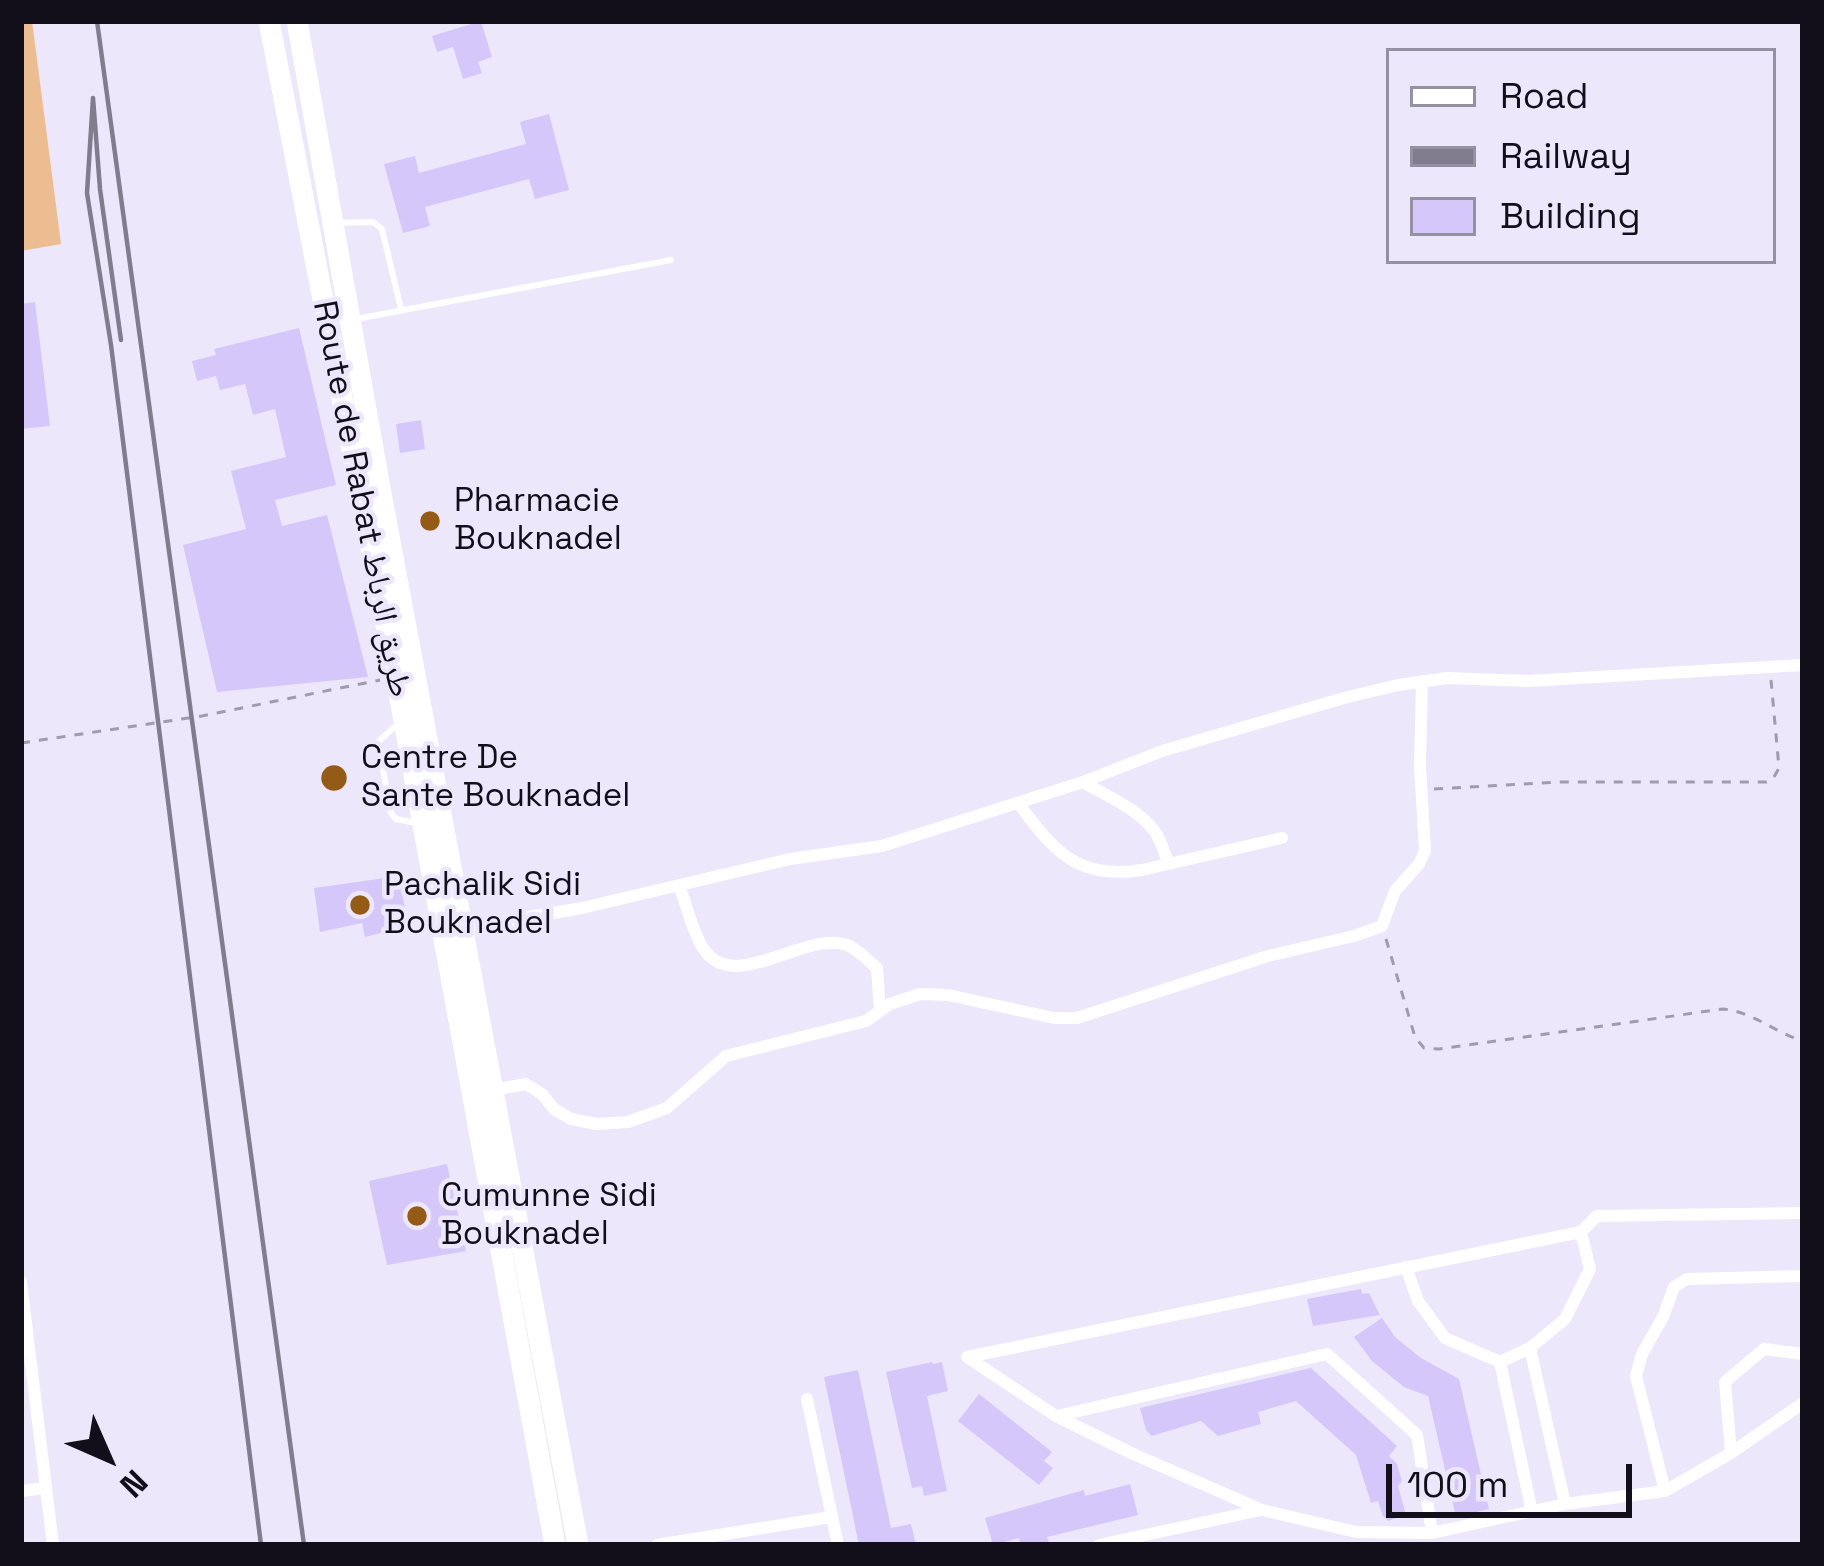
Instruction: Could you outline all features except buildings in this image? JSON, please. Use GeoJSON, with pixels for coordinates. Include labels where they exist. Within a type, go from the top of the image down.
{"type":"FeatureCollection","features":[{"type":"Feature","properties":{"kind":"main road","name":"Route de Rabat طريق الرباط"},"geometry":{"type":"LineString","coordinates":[[269,21],[414,721],[464,928],[476,1054],[555,1545]]}},
{"type":"Feature","properties":{"kind":"main road","name":"Route de Rabat طريق الرباط"},"geometry":{"type":"LineString","coordinates":[[297,21],[349,320],[396,676],[414,721],[423,825],[476,1054],[493,1090],[578,1545]]}},
{"type":"Feature","properties":{"kind":"street"},"geometry":{"type":"LineString","coordinates":[[464,928],[582,908],[790,859],[882,846],[1083,782],[1162,751],[1344,698],[1422,681],[1468,677],[1528,681],[1803,665]]}},
{"type":"Feature","properties":{"kind":"street"},"geometry":{"type":"LineString","coordinates":[[493,1090],[526,1084],[571,1119],[597,1124],[628,1122],[667,1108],[727,1056],[866,1021],[890,1004],[920,994],[1077,1018],[1268,956],[1382,926],[1395,891],[1425,851],[1420,790],[1422,681]]}},
{"type":"Feature","properties":{"kind":"street"},"geometry":{"type":"LineString","coordinates":[[1083,782],[1143,820],[1156,834],[1169,864]]}},
{"type":"Feature","properties":{"kind":"street"},"geometry":{"type":"LineString","coordinates":[[1018,803],[1048,843],[1100,872],[1169,864],[1282,838]]}},
{"type":"Feature","properties":{"kind":"street"},"geometry":{"type":"LineString","coordinates":[[679,886],[704,950],[717,962],[734,968],[816,945],[843,943],[877,968],[880,1011]]}},
{"type":"Feature","properties":{"kind":"street"},"geometry":{"type":"LineString","coordinates":[[1803,1213],[1599,1216],[1581,1232],[967,1357],[1056,1416],[1262,1510],[1355,1532],[1432,1533],[1565,1504],[1665,1491],[1731,1454],[1803,1404]]}},
{"type":"Feature","properties":{"kind":"street"},"geometry":{"type":"LineString","coordinates":[[1406,1267],[1418,1301],[1444,1337],[1500,1362],[1530,1348],[1565,1319],[1591,1269],[1581,1232]]}},
{"type":"Feature","properties":{"kind":"street"},"geometry":{"type":"LineString","coordinates":[[1665,1491],[1636,1376],[1673,1287],[1687,1279],[1803,1276]]}},
{"type":"Feature","properties":{"kind":"street"},"geometry":{"type":"LineString","coordinates":[[21,1282],[24,1341],[53,1545]]}},
{"type":"Feature","properties":{"kind":"street"},"geometry":{"type":"LineString","coordinates":[[1530,1348],[1565,1504]]}},
{"type":"Feature","properties":{"kind":"street"},"geometry":{"type":"LineString","coordinates":[[1731,1454],[1725,1382],[1764,1349],[1803,1354]]}},
{"type":"Feature","properties":{"kind":"street"},"geometry":{"type":"LineString","coordinates":[[1056,1416],[1327,1354],[1417,1435],[1432,1533]]}},
{"type":"Feature","properties":{"kind":"street"},"geometry":{"type":"LineString","coordinates":[[1500,1362],[1532,1511]]}},
{"type":"Feature","properties":{"kind":"street"},"geometry":{"type":"LineString","coordinates":[[807,1399],[838,1545]]}},
{"type":"Feature","properties":{"kind":"street"},"geometry":{"type":"LineString","coordinates":[[21,1417],[36,1414]]}},
{"type":"Feature","properties":{"kind":"street"},"geometry":{"type":"LineString","coordinates":[[21,1491],[46,1488]]}},
{"type":"Feature","properties":{"kind":"street"},"geometry":{"type":"LineString","coordinates":[[1099,1545],[1262,1510]]}},
{"type":"Feature","properties":{"kind":"street"},"geometry":{"type":"LineString","coordinates":[[657,1545],[831,1517]]}},
{"type":"Feature","properties":{"kind":"lane"},"geometry":{"type":"LineString","coordinates":[[333,223],[373,222],[382,229],[401,309]]}},
{"type":"Feature","properties":{"kind":"lane"},"geometry":{"type":"LineString","coordinates":[[349,320],[671,260]]}},
{"type":"Feature","properties":{"kind":"path"},"geometry":{"type":"LineString","coordinates":[[1420,790],[1558,782],[1766,782],[1779,768],[1770,667]]}},
{"type":"Feature","properties":{"kind":"path"},"geometry":{"type":"LineString","coordinates":[[21,742],[202,716],[396,676]]}},
{"type":"Feature","properties":{"kind":"path"},"geometry":{"type":"LineString","coordinates":[[1382,926],[1415,1037],[1424,1048],[1723,1009],[1748,1014],[1803,1041]]}},
{"type":"Feature","properties":{"kind":"shaded area"},"geometry":{"type":"Polygon","coordinates":[[[21,21],[32,21],[61,244],[21,251],[21,21]]]}},
{"type":"Feature","properties":{"kind":"railway"},"geometry":{"type":"LineString","coordinates":[[97,21],[304,1545]]}},
{"type":"Feature","properties":{"kind":"railway"},"geometry":{"type":"LineString","coordinates":[[121,340],[93,98],[87,193],[111,345],[261,1545]]}},
{"type":"Feature","properties":{"kind":"place","name":"Pharmacie Bouknadel"},"geometry":{"type":"Point","coordinates":[430,521]}},
{"type":"Feature","properties":{"kind":"place","name":"Centre De Sante Bouknadel"},"geometry":{"type":"Point","coordinates":[334,778]}},
{"type":"Feature","properties":{"kind":"place","name":"Pachalik Sidi Bouknadel"},"geometry":{"type":"Point","coordinates":[360,905]}},
{"type":"Feature","properties":{"kind":"place","name":"Cumunne Sidi Bouknadel"},"geometry":{"type":"Point","coordinates":[417,1216]}}]}
